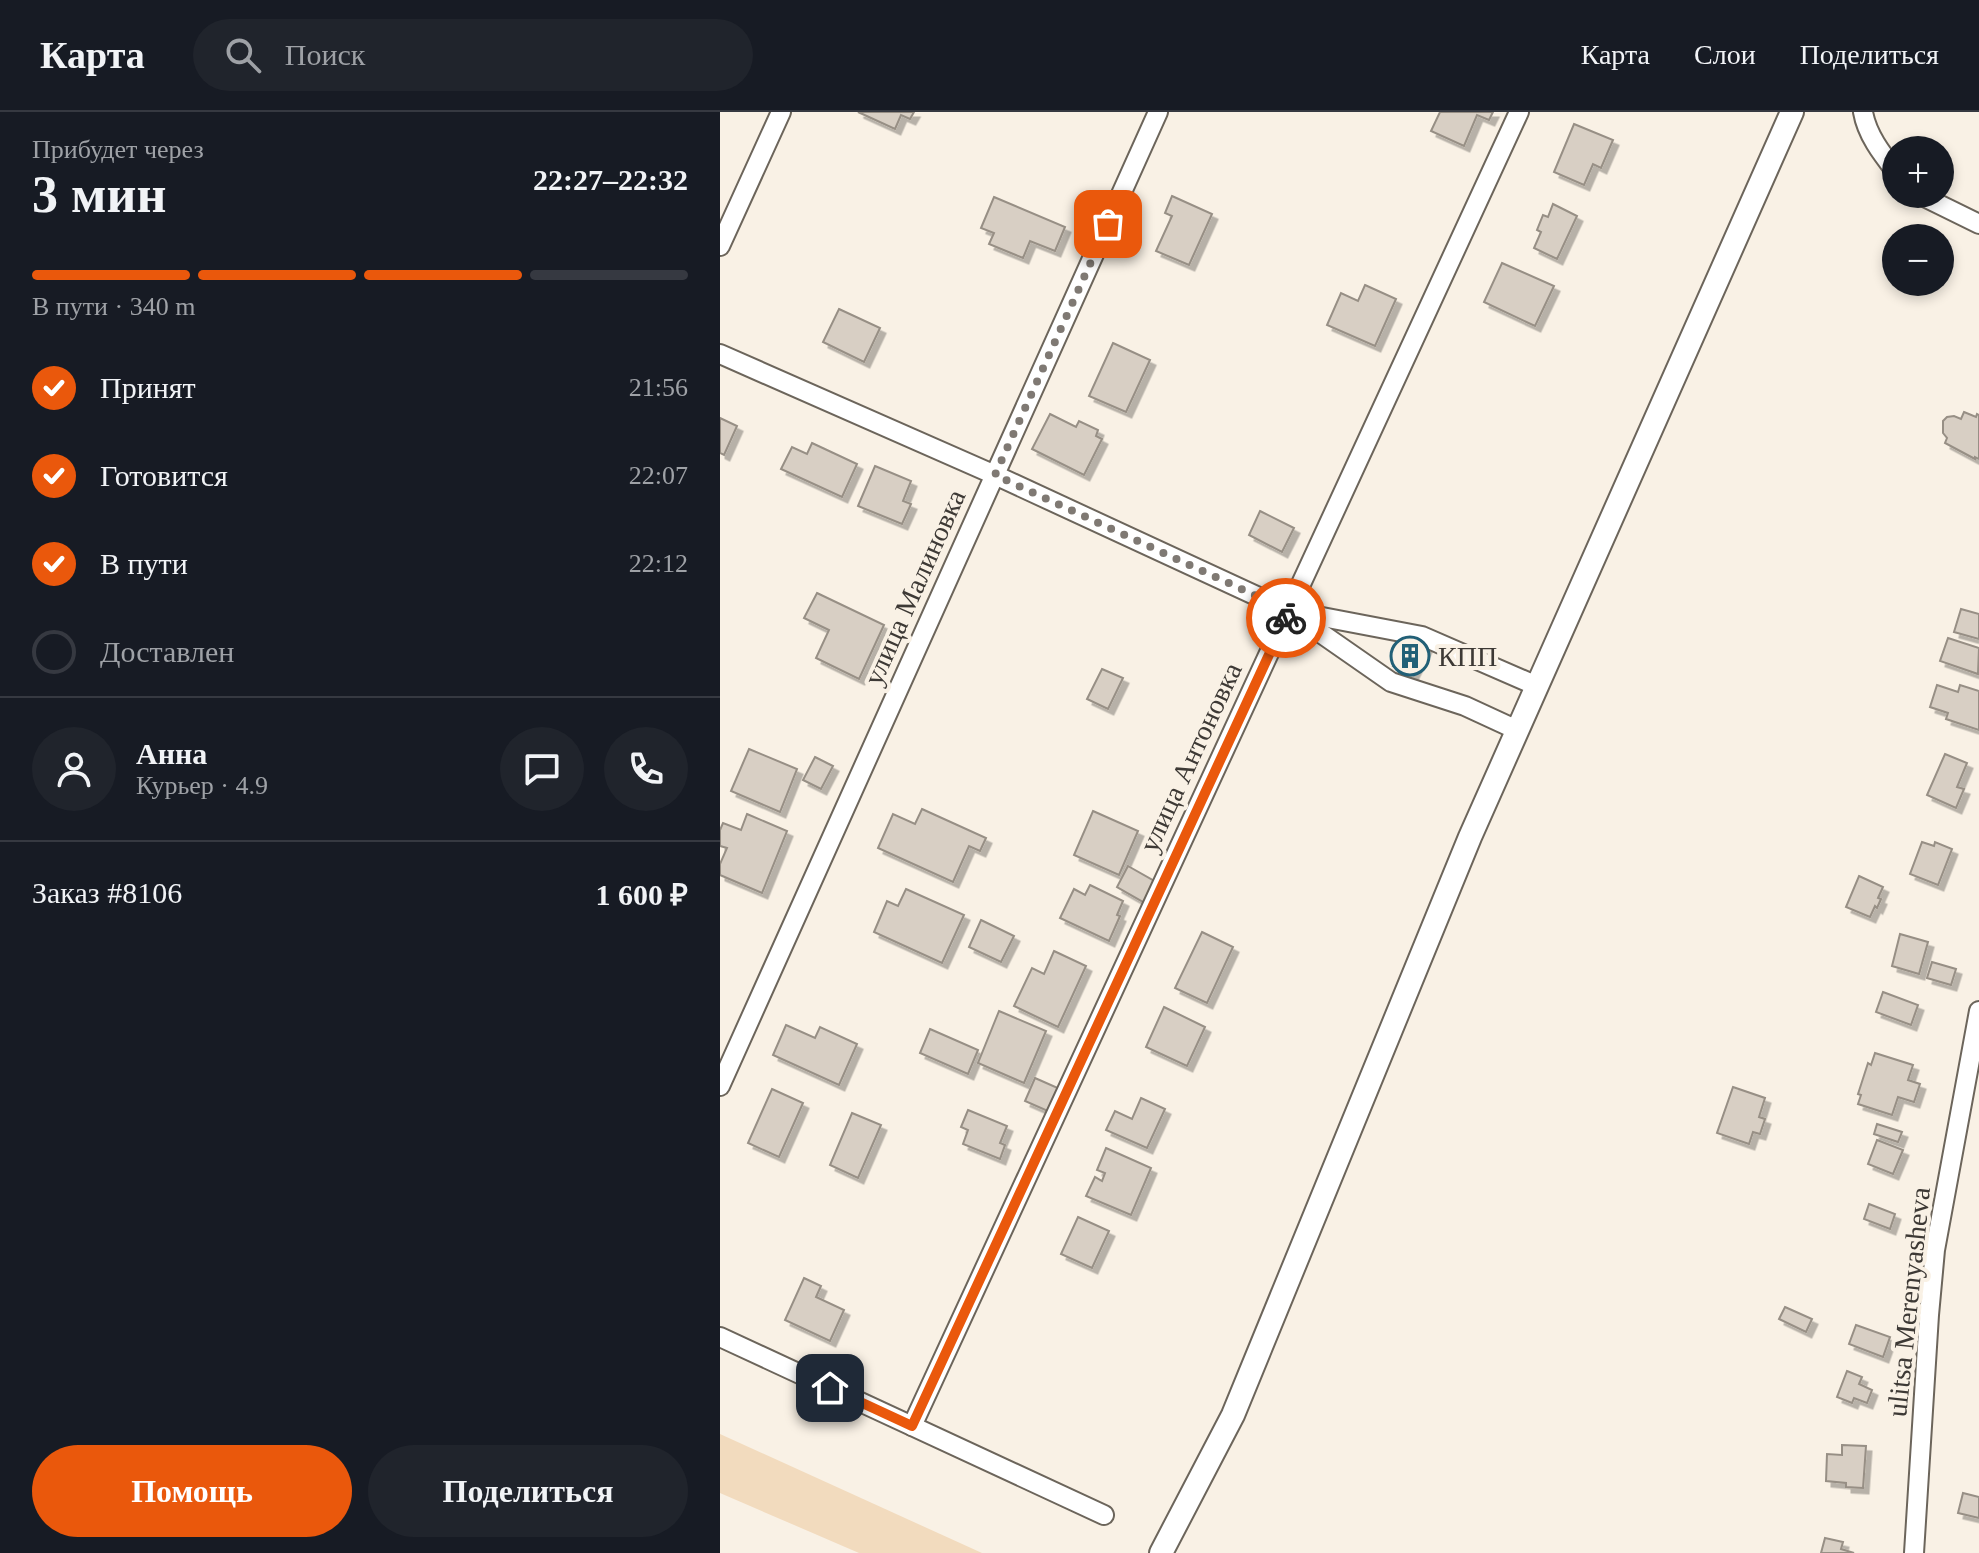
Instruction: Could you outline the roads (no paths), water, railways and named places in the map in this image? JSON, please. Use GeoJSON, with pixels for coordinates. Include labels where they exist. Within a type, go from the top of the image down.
{"type":"FeatureCollection","features":[{"type":"Feature","properties":{"kind":"street"},"geometry":{"type":"LineString","coordinates":[[720,246],[781,112]]}},
{"type":"Feature","properties":{"kind":"street","name":"улица Малиновка"},"geometry":{"type":"LineString","coordinates":[[720,1086],[1158,112]]}},
{"type":"Feature","properties":{"kind":"street","name":"улица Антоновка"},"geometry":{"type":"LineString","coordinates":[[912,1426],[1519,112]]}},
{"type":"Feature","properties":{"kind":"street"},"geometry":{"type":"LineString","coordinates":[[1161,1553],[1233,1415],[1470,837],[1792,112]]}},
{"type":"Feature","properties":{"kind":"street"},"geometry":{"type":"LineString","coordinates":[[1863,112],[1872,139],[1882,153]]}},
{"type":"Feature","properties":{"kind":"street"},"geometry":{"type":"LineString","coordinates":[[1946,208],[1979,224]]}},
{"type":"Feature","properties":{"kind":"street"},"geometry":{"type":"LineString","coordinates":[[720,354],[995,475],[1289,611],[1391,682],[1465,706],[1517,730]]}},
{"type":"Feature","properties":{"kind":"street"},"geometry":{"type":"LineString","coordinates":[[1289,611],[1422,636],[1537,686]]}},
{"type":"Feature","properties":{"kind":"street","name":"ulitsa Merenyasheva"},"geometry":{"type":"LineString","coordinates":[[1914,1553],[1935,1250],[1979,1011]]}},
{"type":"Feature","properties":{"kind":"street"},"geometry":{"type":"LineString","coordinates":[[720,1337],[1104,1515]]}},
{"type":"Feature","properties":{"kind":"place","name":"КПП"},"geometry":{"type":"Point","coordinates":[1410,656]}}]}
